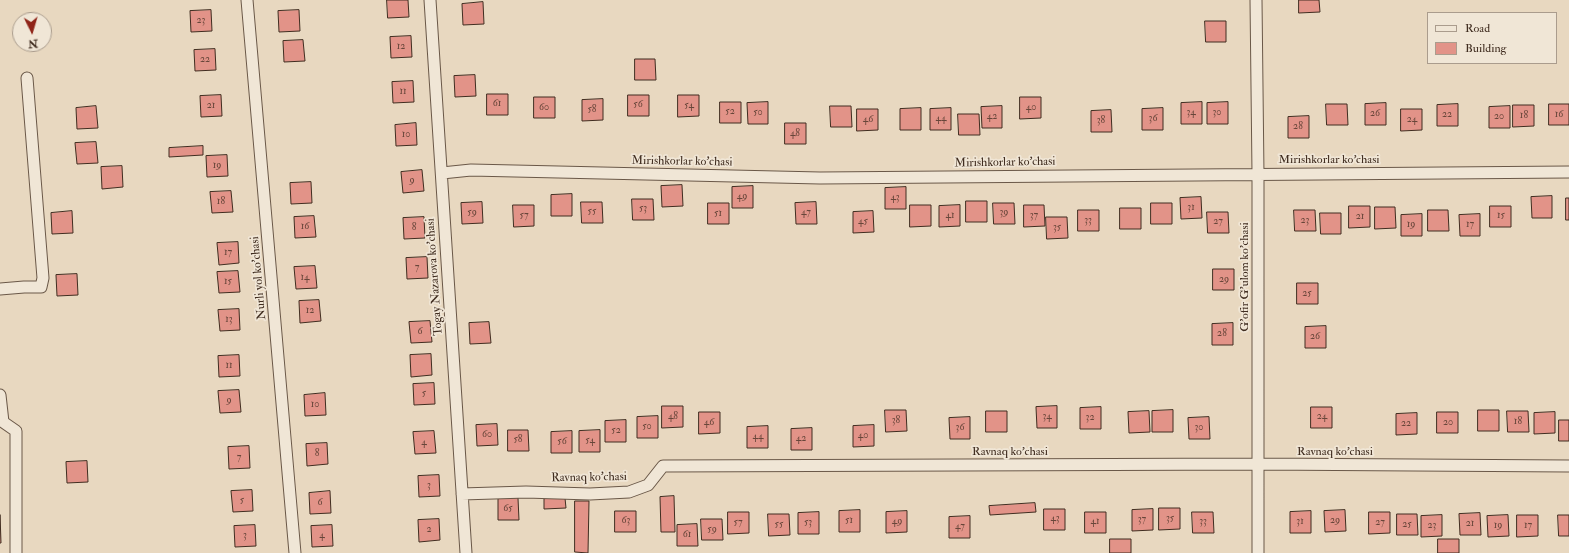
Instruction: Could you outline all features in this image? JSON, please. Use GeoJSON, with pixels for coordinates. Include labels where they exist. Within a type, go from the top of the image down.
{"type":"FeatureCollection","features":[{"type":"Feature","properties":{"kind":"street","name":"Nurli yol ko'chasi"},"geometry":{"type":"LineString","coordinates":[[247,0],[295,553]]}},
{"type":"Feature","properties":{"kind":"street","name":"Togay Nazarova ko'chasi"},"geometry":{"type":"LineString","coordinates":[[430,0],[466,553]]}},
{"type":"Feature","properties":{"kind":"street","name":"G'ofir G'ulom ko'chasi"},"geometry":{"type":"LineString","coordinates":[[1256,0],[1258,174],[1258,553]]}},
{"type":"Feature","properties":{"kind":"street"},"geometry":{"type":"LineString","coordinates":[[0,288],[41,288],[44,278],[27,78]]}},
{"type":"Feature","properties":{"kind":"street","name":"Mirishkorlar ko'chasi"},"geometry":{"type":"LineString","coordinates":[[442,172],[471,170],[820,178],[1569,172]]}},
{"type":"Feature","properties":{"kind":"street"},"geometry":{"type":"LineString","coordinates":[[0,395],[1,422],[16,431],[16,553]]}},
{"type":"Feature","properties":{"kind":"street","name":"Ravnaq ko'chasi"},"geometry":{"type":"LineString","coordinates":[[462,494],[526,492],[590,494],[629,492],[648,484],[663,466],[1259,464],[1569,466]]}},
{"type":"Feature","properties":{"kind":"building"},"geometry":{"type":"Polygon","coordinates":[[[387,0],[408,0],[409,17],[388,18],[387,0]]]}},
{"type":"Feature","properties":{"kind":"building"},"geometry":{"type":"Polygon","coordinates":[[[1299,0],[1319,0],[1320,12],[1299,13],[1299,0]]]}},
{"type":"Feature","properties":{"kind":"building"},"geometry":{"type":"Polygon","coordinates":[[[483,2],[484,24],[463,25],[462,4],[483,2]]]}},
{"type":"Feature","properties":{"kind":"building"},"geometry":{"type":"Polygon","coordinates":[[[211,10],[212,31],[191,32],[190,11],[211,10]]]}},
{"type":"Feature","properties":{"kind":"building"},"geometry":{"type":"Polygon","coordinates":[[[299,10],[300,31],[279,32],[278,11],[299,10]]]}},
{"type":"Feature","properties":{"kind":"building"},"geometry":{"type":"Polygon","coordinates":[[[1205,21],[1226,21],[1226,42],[1206,42],[1205,21]]]}},
{"type":"Feature","properties":{"kind":"building"},"geometry":{"type":"Polygon","coordinates":[[[411,36],[412,57],[391,58],[390,37],[411,36]]]}},
{"type":"Feature","properties":{"kind":"building"},"geometry":{"type":"Polygon","coordinates":[[[303,40],[305,61],[284,62],[283,41],[303,40]]]}},
{"type":"Feature","properties":{"kind":"building"},"geometry":{"type":"Polygon","coordinates":[[[215,49],[216,70],[195,71],[194,50],[215,49]]]}},
{"type":"Feature","properties":{"kind":"building"},"geometry":{"type":"Polygon","coordinates":[[[635,59],[655,59],[656,80],[635,80],[635,59]]]}},
{"type":"Feature","properties":{"kind":"building"},"geometry":{"type":"Polygon","coordinates":[[[475,75],[476,96],[455,97],[454,76],[475,75]]]}},
{"type":"Feature","properties":{"kind":"building"},"geometry":{"type":"Polygon","coordinates":[[[413,81],[414,102],[393,103],[392,82],[413,81]]]}},
{"type":"Feature","properties":{"kind":"building"},"geometry":{"type":"Polygon","coordinates":[[[487,94],[508,94],[508,115],[487,115],[487,94]]]}},
{"type":"Feature","properties":{"kind":"building"},"geometry":{"type":"Polygon","coordinates":[[[221,95],[222,116],[201,117],[200,96],[221,95]]]}},
{"type":"Feature","properties":{"kind":"building"},"geometry":{"type":"Polygon","coordinates":[[[628,95],[649,95],[649,116],[628,116],[628,95]]]}},
{"type":"Feature","properties":{"kind":"building"},"geometry":{"type":"Polygon","coordinates":[[[678,95],[699,95],[699,116],[678,117],[678,95]]]}},
{"type":"Feature","properties":{"kind":"building"},"geometry":{"type":"Polygon","coordinates":[[[534,97],[555,97],[555,118],[534,118],[534,97]]]}},
{"type":"Feature","properties":{"kind":"building"},"geometry":{"type":"Polygon","coordinates":[[[1020,97],[1041,97],[1041,118],[1020,119],[1020,97]]]}},
{"type":"Feature","properties":{"kind":"building"},"geometry":{"type":"Polygon","coordinates":[[[603,99],[603,120],[582,121],[582,100],[603,99]]]}},
{"type":"Feature","properties":{"kind":"building"},"geometry":{"type":"Polygon","coordinates":[[[720,102],[741,102],[741,123],[720,123],[720,102]]]}},
{"type":"Feature","properties":{"kind":"building"},"geometry":{"type":"Polygon","coordinates":[[[768,102],[768,124],[748,124],[747,103],[768,102]]]}},
{"type":"Feature","properties":{"kind":"building"},"geometry":{"type":"Polygon","coordinates":[[[1202,102],[1202,124],[1181,124],[1181,103],[1202,102]]]}},
{"type":"Feature","properties":{"kind":"building"},"geometry":{"type":"Polygon","coordinates":[[[1228,102],[1228,124],[1207,124],[1207,103],[1228,102]]]}},
{"type":"Feature","properties":{"kind":"building"},"geometry":{"type":"Polygon","coordinates":[[[1386,103],[1386,125],[1365,125],[1365,104],[1386,103]]]}},
{"type":"Feature","properties":{"kind":"building"},"geometry":{"type":"Polygon","coordinates":[[[1326,104],[1347,104],[1348,125],[1327,125],[1326,104]]]}},
{"type":"Feature","properties":{"kind":"building"},"geometry":{"type":"Polygon","coordinates":[[[1458,104],[1458,126],[1437,126],[1437,105],[1458,104]]]}},
{"type":"Feature","properties":{"kind":"building"},"geometry":{"type":"Polygon","coordinates":[[[1549,104],[1569,104],[1569,125],[1549,125],[1549,104]]]}},
{"type":"Feature","properties":{"kind":"building"},"geometry":{"type":"Polygon","coordinates":[[[1513,105],[1534,105],[1534,126],[1513,127],[1513,105]]]}},
{"type":"Feature","properties":{"kind":"building"},"geometry":{"type":"Polygon","coordinates":[[[96,106],[98,128],[77,129],[76,108],[96,106]]]}},
{"type":"Feature","properties":{"kind":"building"},"geometry":{"type":"Polygon","coordinates":[[[830,106],[851,106],[852,127],[831,127],[830,106]]]}},
{"type":"Feature","properties":{"kind":"building"},"geometry":{"type":"Polygon","coordinates":[[[1002,106],[1002,128],[982,128],[981,107],[1002,106]]]}},
{"type":"Feature","properties":{"kind":"building"},"geometry":{"type":"Polygon","coordinates":[[[1510,106],[1510,128],[1489,128],[1489,107],[1510,106]]]}},
{"type":"Feature","properties":{"kind":"building"},"geometry":{"type":"Polygon","coordinates":[[[921,108],[921,130],[900,130],[900,109],[921,108]]]}},
{"type":"Feature","properties":{"kind":"building"},"geometry":{"type":"Polygon","coordinates":[[[951,108],[951,130],[930,130],[930,109],[951,108]]]}},
{"type":"Feature","properties":{"kind":"building"},"geometry":{"type":"Polygon","coordinates":[[[1163,108],[1163,130],[1142,130],[1142,109],[1163,108]]]}},
{"type":"Feature","properties":{"kind":"building"},"geometry":{"type":"Polygon","coordinates":[[[857,109],[878,109],[878,130],[857,131],[857,109]]]}},
{"type":"Feature","properties":{"kind":"building"},"geometry":{"type":"Polygon","coordinates":[[[1401,109],[1422,109],[1422,130],[1401,131],[1401,109]]]}},
{"type":"Feature","properties":{"kind":"building"},"geometry":{"type":"Polygon","coordinates":[[[1111,110],[1112,132],[1091,132],[1091,111],[1111,110]]]}},
{"type":"Feature","properties":{"kind":"building"},"geometry":{"type":"Polygon","coordinates":[[[958,114],[979,114],[980,135],[959,135],[958,114]]]}},
{"type":"Feature","properties":{"kind":"building"},"geometry":{"type":"Polygon","coordinates":[[[1309,116],[1309,138],[1288,138],[1288,117],[1309,116]]]}},
{"type":"Feature","properties":{"kind":"building"},"geometry":{"type":"Polygon","coordinates":[[[416,123],[417,145],[396,146],[395,125],[416,123]]]}},
{"type":"Feature","properties":{"kind":"building"},"geometry":{"type":"Polygon","coordinates":[[[785,123],[806,123],[806,144],[785,144],[785,123]]]}},
{"type":"Feature","properties":{"kind":"building"},"geometry":{"type":"Polygon","coordinates":[[[96,142],[98,163],[77,164],[75,143],[96,142]]]}},
{"type":"Feature","properties":{"kind":"building"},"geometry":{"type":"Polygon","coordinates":[[[203,146],[203,155],[169,157],[169,148],[203,146]]]}},
{"type":"Feature","properties":{"kind":"building"},"geometry":{"type":"Polygon","coordinates":[[[227,155],[228,176],[207,177],[206,156],[227,155]]]}},
{"type":"Feature","properties":{"kind":"building"},"geometry":{"type":"Polygon","coordinates":[[[122,166],[123,187],[102,189],[101,167],[122,166]]]}},
{"type":"Feature","properties":{"kind":"building"},"geometry":{"type":"Polygon","coordinates":[[[422,170],[424,191],[403,193],[401,172],[422,170]]]}},
{"type":"Feature","properties":{"kind":"building"},"geometry":{"type":"Polygon","coordinates":[[[311,182],[312,203],[291,204],[290,183],[311,182]]]}},
{"type":"Feature","properties":{"kind":"building"},"geometry":{"type":"Polygon","coordinates":[[[682,185],[683,206],[662,207],[661,186],[682,185]]]}},
{"type":"Feature","properties":{"kind":"building"},"geometry":{"type":"Polygon","coordinates":[[[753,186],[753,208],[732,208],[732,187],[753,186]]]}},
{"type":"Feature","properties":{"kind":"building"},"geometry":{"type":"Polygon","coordinates":[[[906,187],[906,209],[885,209],[885,188],[906,187]]]}},
{"type":"Feature","properties":{"kind":"building"},"geometry":{"type":"Polygon","coordinates":[[[231,191],[233,212],[212,213],[210,192],[231,191]]]}},
{"type":"Feature","properties":{"kind":"building"},"geometry":{"type":"Polygon","coordinates":[[[572,194],[572,216],[551,216],[551,195],[572,194]]]}},
{"type":"Feature","properties":{"kind":"building"},"geometry":{"type":"Polygon","coordinates":[[[1552,196],[1552,218],[1532,218],[1531,197],[1552,196]]]}},
{"type":"Feature","properties":{"kind":"building"},"geometry":{"type":"Polygon","coordinates":[[[1201,197],[1202,218],[1181,219],[1180,198],[1201,197]]]}},
{"type":"Feature","properties":{"kind":"building"},"geometry":{"type":"Polygon","coordinates":[[[1566,198],[1569,198],[1569,220],[1566,220],[1566,198]]]}},
{"type":"Feature","properties":{"kind":"building"},"geometry":{"type":"Polygon","coordinates":[[[632,199],[653,199],[654,220],[633,220],[632,199]]]}},
{"type":"Feature","properties":{"kind":"building"},"geometry":{"type":"Polygon","coordinates":[[[966,201],[987,201],[987,222],[966,222],[966,201]]]}},
{"type":"Feature","properties":{"kind":"building"},"geometry":{"type":"Polygon","coordinates":[[[482,202],[483,223],[462,224],[461,203],[482,202]]]}},
{"type":"Feature","properties":{"kind":"building"},"geometry":{"type":"Polygon","coordinates":[[[581,202],[602,202],[603,223],[582,223],[581,202]]]}},
{"type":"Feature","properties":{"kind":"building"},"geometry":{"type":"Polygon","coordinates":[[[816,202],[817,224],[796,224],[795,203],[816,202]]]}},
{"type":"Feature","properties":{"kind":"building"},"geometry":{"type":"Polygon","coordinates":[[[708,203],[729,203],[729,224],[708,224],[708,203]]]}},
{"type":"Feature","properties":{"kind":"building"},"geometry":{"type":"Polygon","coordinates":[[[993,203],[1014,203],[1015,224],[994,224],[993,203]]]}},
{"type":"Feature","properties":{"kind":"building"},"geometry":{"type":"Polygon","coordinates":[[[1151,203],[1172,203],[1172,224],[1151,224],[1151,203]]]}},
{"type":"Feature","properties":{"kind":"building"},"geometry":{"type":"Polygon","coordinates":[[[513,205],[534,205],[534,226],[514,227],[513,205]]]}},
{"type":"Feature","properties":{"kind":"building"},"geometry":{"type":"Polygon","coordinates":[[[910,205],[931,205],[931,226],[910,227],[910,205]]]}},
{"type":"Feature","properties":{"kind":"building"},"geometry":{"type":"Polygon","coordinates":[[[960,205],[960,226],[939,227],[939,206],[960,205]]]}},
{"type":"Feature","properties":{"kind":"building"},"geometry":{"type":"Polygon","coordinates":[[[1024,205],[1044,205],[1045,226],[1024,227],[1024,205]]]}},
{"type":"Feature","properties":{"kind":"building"},"geometry":{"type":"Polygon","coordinates":[[[1349,206],[1370,206],[1370,227],[1349,228],[1349,206]]]}},
{"type":"Feature","properties":{"kind":"building"},"geometry":{"type":"Polygon","coordinates":[[[1490,206],[1511,206],[1511,227],[1490,227],[1490,206]]]}},
{"type":"Feature","properties":{"kind":"building"},"geometry":{"type":"Polygon","coordinates":[[[1375,207],[1395,207],[1396,228],[1375,229],[1375,207]]]}},
{"type":"Feature","properties":{"kind":"building"},"geometry":{"type":"Polygon","coordinates":[[[1120,208],[1141,208],[1141,229],[1120,229],[1120,208]]]}},
{"type":"Feature","properties":{"kind":"building"},"geometry":{"type":"Polygon","coordinates":[[[1078,210],[1099,210],[1099,231],[1078,231],[1078,210]]]}},
{"type":"Feature","properties":{"kind":"building"},"geometry":{"type":"Polygon","coordinates":[[[1294,210],[1315,210],[1316,231],[1295,231],[1294,210]]]}},
{"type":"Feature","properties":{"kind":"building"},"geometry":{"type":"Polygon","coordinates":[[[1428,210],[1448,210],[1449,231],[1428,231],[1428,210]]]}},
{"type":"Feature","properties":{"kind":"building"},"geometry":{"type":"Polygon","coordinates":[[[72,211],[73,233],[52,234],[51,213],[72,211]]]}},
{"type":"Feature","properties":{"kind":"building"},"geometry":{"type":"Polygon","coordinates":[[[873,211],[874,232],[853,233],[853,212],[873,211]]]}},
{"type":"Feature","properties":{"kind":"building"},"geometry":{"type":"Polygon","coordinates":[[[1207,212],[1228,212],[1229,233],[1208,233],[1207,212]]]}},
{"type":"Feature","properties":{"kind":"building"},"geometry":{"type":"Polygon","coordinates":[[[1320,213],[1341,213],[1341,234],[1321,234],[1320,213]]]}},
{"type":"Feature","properties":{"kind":"building"},"geometry":{"type":"Polygon","coordinates":[[[1422,214],[1422,236],[1401,236],[1401,215],[1422,214]]]}},
{"type":"Feature","properties":{"kind":"building"},"geometry":{"type":"Polygon","coordinates":[[[1480,214],[1480,236],[1460,236],[1459,215],[1480,214]]]}},
{"type":"Feature","properties":{"kind":"building"},"geometry":{"type":"Polygon","coordinates":[[[314,216],[316,237],[295,238],[294,217],[314,216]]]}},
{"type":"Feature","properties":{"kind":"building"},"geometry":{"type":"Polygon","coordinates":[[[424,217],[425,238],[404,239],[403,218],[424,217]]]}},
{"type":"Feature","properties":{"kind":"building"},"geometry":{"type":"Polygon","coordinates":[[[1046,217],[1067,217],[1068,238],[1047,239],[1046,217]]]}},
{"type":"Feature","properties":{"kind":"building"},"geometry":{"type":"Polygon","coordinates":[[[238,242],[239,263],[219,265],[217,243],[238,242]]]}},
{"type":"Feature","properties":{"kind":"building"},"geometry":{"type":"Polygon","coordinates":[[[427,257],[428,278],[407,279],[406,258],[427,257]]]}},
{"type":"Feature","properties":{"kind":"building"},"geometry":{"type":"Polygon","coordinates":[[[315,266],[317,288],[296,289],[294,267],[315,266]]]}},
{"type":"Feature","properties":{"kind":"building"},"geometry":{"type":"Polygon","coordinates":[[[1213,269],[1234,269],[1234,290],[1213,290],[1213,269]]]}},
{"type":"Feature","properties":{"kind":"building"},"geometry":{"type":"Polygon","coordinates":[[[238,271],[240,292],[219,293],[217,272],[238,271]]]}},
{"type":"Feature","properties":{"kind":"building"},"geometry":{"type":"Polygon","coordinates":[[[77,274],[78,295],[57,296],[56,275],[77,274]]]}},
{"type":"Feature","properties":{"kind":"building"},"geometry":{"type":"Polygon","coordinates":[[[1297,283],[1318,283],[1318,304],[1297,304],[1297,283]]]}},
{"type":"Feature","properties":{"kind":"building"},"geometry":{"type":"Polygon","coordinates":[[[319,300],[321,321],[300,323],[299,301],[319,300]]]}},
{"type":"Feature","properties":{"kind":"building"},"geometry":{"type":"Polygon","coordinates":[[[239,309],[240,330],[220,331],[218,310],[239,309]]]}},
{"type":"Feature","properties":{"kind":"building"},"geometry":{"type":"Polygon","coordinates":[[[430,321],[432,342],[411,343],[409,322],[430,321]]]}},
{"type":"Feature","properties":{"kind":"building"},"geometry":{"type":"Polygon","coordinates":[[[489,322],[491,343],[470,344],[469,323],[489,322]]]}},
{"type":"Feature","properties":{"kind":"building"},"geometry":{"type":"Polygon","coordinates":[[[1233,323],[1233,345],[1212,345],[1212,324],[1233,323]]]}},
{"type":"Feature","properties":{"kind":"building"},"geometry":{"type":"Polygon","coordinates":[[[1326,326],[1326,348],[1305,348],[1305,327],[1326,326]]]}},
{"type":"Feature","properties":{"kind":"building"},"geometry":{"type":"Polygon","coordinates":[[[431,354],[432,375],[411,377],[410,355],[431,354]]]}},
{"type":"Feature","properties":{"kind":"building"},"geometry":{"type":"Polygon","coordinates":[[[239,355],[240,376],[219,377],[218,356],[239,355]]]}},
{"type":"Feature","properties":{"kind":"building"},"geometry":{"type":"Polygon","coordinates":[[[434,383],[435,404],[414,405],[413,384],[434,383]]]}},
{"type":"Feature","properties":{"kind":"building"},"geometry":{"type":"Polygon","coordinates":[[[239,390],[241,412],[220,413],[218,391],[239,390]]]}},
{"type":"Feature","properties":{"kind":"building"},"geometry":{"type":"Polygon","coordinates":[[[325,393],[326,415],[305,416],[304,395],[325,393]]]}},
{"type":"Feature","properties":{"kind":"building"},"geometry":{"type":"Polygon","coordinates":[[[662,406],[683,406],[683,427],[662,428],[662,406]]]}},
{"type":"Feature","properties":{"kind":"building"},"geometry":{"type":"Polygon","coordinates":[[[1057,406],[1057,428],[1037,428],[1036,407],[1057,406]]]}},
{"type":"Feature","properties":{"kind":"building"},"geometry":{"type":"Polygon","coordinates":[[[1101,407],[1101,429],[1080,429],[1080,408],[1101,407]]]}},
{"type":"Feature","properties":{"kind":"building"},"geometry":{"type":"Polygon","coordinates":[[[1311,407],[1332,407],[1332,428],[1311,428],[1311,407]]]}},
{"type":"Feature","properties":{"kind":"building"},"geometry":{"type":"Polygon","coordinates":[[[885,410],[906,410],[907,431],[886,432],[885,410]]]}},
{"type":"Feature","properties":{"kind":"building"},"geometry":{"type":"Polygon","coordinates":[[[1173,410],[1173,432],[1152,432],[1152,411],[1173,410]]]}},
{"type":"Feature","properties":{"kind":"building"},"geometry":{"type":"Polygon","coordinates":[[[1478,410],[1499,410],[1499,431],[1478,431],[1478,410]]]}},
{"type":"Feature","properties":{"kind":"building"},"geometry":{"type":"Polygon","coordinates":[[[986,411],[1007,411],[1007,432],[986,432],[986,411]]]}},
{"type":"Feature","properties":{"kind":"building"},"geometry":{"type":"Polygon","coordinates":[[[1149,411],[1150,432],[1129,433],[1128,412],[1149,411]]]}},
{"type":"Feature","properties":{"kind":"building"},"geometry":{"type":"Polygon","coordinates":[[[1507,411],[1528,411],[1529,432],[1508,432],[1507,411]]]}},
{"type":"Feature","properties":{"kind":"building"},"geometry":{"type":"Polygon","coordinates":[[[699,412],[720,412],[720,433],[699,434],[699,412]]]}},
{"type":"Feature","properties":{"kind":"building"},"geometry":{"type":"Polygon","coordinates":[[[1437,412],[1458,412],[1458,433],[1437,433],[1437,412]]]}},
{"type":"Feature","properties":{"kind":"building"},"geometry":{"type":"Polygon","coordinates":[[[1555,412],[1555,433],[1534,434],[1534,413],[1555,412]]]}},
{"type":"Feature","properties":{"kind":"building"},"geometry":{"type":"Polygon","coordinates":[[[1417,413],[1417,434],[1396,435],[1396,414],[1417,413]]]}},
{"type":"Feature","properties":{"kind":"building"},"geometry":{"type":"Polygon","coordinates":[[[658,416],[658,438],[637,438],[637,417],[658,416]]]}},
{"type":"Feature","properties":{"kind":"building"},"geometry":{"type":"Polygon","coordinates":[[[970,417],[970,439],[950,439],[949,418],[970,417]]]}},
{"type":"Feature","properties":{"kind":"building"},"geometry":{"type":"Polygon","coordinates":[[[1209,417],[1210,439],[1189,439],[1188,418],[1209,417]]]}},
{"type":"Feature","properties":{"kind":"building"},"geometry":{"type":"Polygon","coordinates":[[[626,420],[626,442],[605,442],[605,421],[626,420]]]}},
{"type":"Feature","properties":{"kind":"building"},"geometry":{"type":"Polygon","coordinates":[[[1559,420],[1569,420],[1569,441],[1559,441],[1559,420]]]}},
{"type":"Feature","properties":{"kind":"building"},"geometry":{"type":"Polygon","coordinates":[[[497,424],[498,445],[477,446],[476,425],[497,424]]]}},
{"type":"Feature","properties":{"kind":"building"},"geometry":{"type":"Polygon","coordinates":[[[874,425],[874,446],[853,447],[853,426],[874,425]]]}},
{"type":"Feature","properties":{"kind":"building"},"geometry":{"type":"Polygon","coordinates":[[[768,426],[768,448],[747,448],[747,427],[768,426]]]}},
{"type":"Feature","properties":{"kind":"building"},"geometry":{"type":"Polygon","coordinates":[[[812,428],[812,450],[791,450],[791,429],[812,428]]]}},
{"type":"Feature","properties":{"kind":"building"},"geometry":{"type":"Polygon","coordinates":[[[508,430],[528,430],[529,451],[508,451],[508,430]]]}},
{"type":"Feature","properties":{"kind":"building"},"geometry":{"type":"Polygon","coordinates":[[[600,430],[600,452],[579,452],[579,431],[600,430]]]}},
{"type":"Feature","properties":{"kind":"building"},"geometry":{"type":"Polygon","coordinates":[[[434,431],[436,453],[415,454],[413,432],[434,431]]]}},
{"type":"Feature","properties":{"kind":"building"},"geometry":{"type":"Polygon","coordinates":[[[572,431],[572,453],[551,453],[551,432],[572,431]]]}},
{"type":"Feature","properties":{"kind":"building"},"geometry":{"type":"Polygon","coordinates":[[[327,443],[328,464],[307,466],[306,444],[327,443]]]}},
{"type":"Feature","properties":{"kind":"building"},"geometry":{"type":"Polygon","coordinates":[[[249,446],[250,468],[229,469],[228,447],[249,446]]]}},
{"type":"Feature","properties":{"kind":"building"},"geometry":{"type":"Polygon","coordinates":[[[87,461],[88,482],[67,483],[66,462],[87,461]]]}},
{"type":"Feature","properties":{"kind":"building"},"geometry":{"type":"Polygon","coordinates":[[[439,475],[440,496],[419,497],[418,476],[439,475]]]}},
{"type":"Feature","properties":{"kind":"building"},"geometry":{"type":"Polygon","coordinates":[[[252,490],[253,511],[233,512],[231,491],[252,490]]]}},
{"type":"Feature","properties":{"kind":"building"},"geometry":{"type":"Polygon","coordinates":[[[330,491],[331,513],[310,514],[309,493],[330,491]]]}},
{"type":"Feature","properties":{"kind":"building"},"geometry":{"type":"Polygon","coordinates":[[[674,496],[675,532],[661,532],[660,497],[674,496]]]}},
{"type":"Feature","properties":{"kind":"building"},"geometry":{"type":"Polygon","coordinates":[[[518,498],[519,520],[498,520],[498,499],[518,498]]]}},
{"type":"Feature","properties":{"kind":"building"},"geometry":{"type":"Polygon","coordinates":[[[565,498],[566,508],[544,509],[544,499],[565,498]]]}},
{"type":"Feature","properties":{"kind":"building"},"geometry":{"type":"Polygon","coordinates":[[[575,501],[589,501],[588,553],[575,552],[575,501]]]}},
{"type":"Feature","properties":{"kind":"building"},"geometry":{"type":"Polygon","coordinates":[[[1035,503],[1036,512],[990,515],[989,506],[1035,503]]]}},
{"type":"Feature","properties":{"kind":"building"},"geometry":{"type":"Polygon","coordinates":[[[1159,508],[1180,508],[1180,529],[1159,530],[1159,508]]]}},
{"type":"Feature","properties":{"kind":"building"},"geometry":{"type":"Polygon","coordinates":[[[1044,509],[1065,509],[1065,530],[1044,530],[1044,509]]]}},
{"type":"Feature","properties":{"kind":"building"},"geometry":{"type":"Polygon","coordinates":[[[1153,509],[1153,530],[1132,531],[1132,510],[1153,509]]]}},
{"type":"Feature","properties":{"kind":"building"},"geometry":{"type":"Polygon","coordinates":[[[860,510],[860,532],[839,532],[839,511],[860,510]]]}},
{"type":"Feature","properties":{"kind":"building"},"geometry":{"type":"Polygon","coordinates":[[[1345,510],[1346,531],[1325,532],[1324,511],[1345,510]]]}},
{"type":"Feature","properties":{"kind":"building"},"geometry":{"type":"Polygon","coordinates":[[[615,511],[636,511],[636,532],[615,532],[615,511]]]}},
{"type":"Feature","properties":{"kind":"building"},"geometry":{"type":"Polygon","coordinates":[[[907,511],[907,532],[886,533],[886,512],[907,511]]]}},
{"type":"Feature","properties":{"kind":"building"},"geometry":{"type":"Polygon","coordinates":[[[1311,511],[1311,533],[1290,533],[1290,512],[1311,511]]]}},
{"type":"Feature","properties":{"kind":"building"},"geometry":{"type":"Polygon","coordinates":[[[728,512],[749,512],[749,533],[728,534],[728,512]]]}},
{"type":"Feature","properties":{"kind":"building"},"geometry":{"type":"Polygon","coordinates":[[[819,512],[819,534],[798,534],[798,513],[819,512]]]}},
{"type":"Feature","properties":{"kind":"building"},"geometry":{"type":"Polygon","coordinates":[[[1085,512],[1106,512],[1106,533],[1085,533],[1085,512]]]}},
{"type":"Feature","properties":{"kind":"building"},"geometry":{"type":"Polygon","coordinates":[[[1192,512],[1213,512],[1214,533],[1193,533],[1192,512]]]}},
{"type":"Feature","properties":{"kind":"building"},"geometry":{"type":"Polygon","coordinates":[[[1369,512],[1390,512],[1390,533],[1369,534],[1369,512]]]}},
{"type":"Feature","properties":{"kind":"building"},"geometry":{"type":"Polygon","coordinates":[[[1480,513],[1481,535],[1460,535],[1459,514],[1480,513]]]}},
{"type":"Feature","properties":{"kind":"building"},"geometry":{"type":"Polygon","coordinates":[[[768,514],[789,514],[790,535],[769,536],[768,514]]]}},
{"type":"Feature","properties":{"kind":"building"},"geometry":{"type":"Polygon","coordinates":[[[1397,514],[1417,514],[1418,535],[1397,535],[1397,514]]]}},
{"type":"Feature","properties":{"kind":"building"},"geometry":{"type":"Polygon","coordinates":[[[0,515],[1,543],[0,543],[0,515]]]}},
{"type":"Feature","properties":{"kind":"building"},"geometry":{"type":"Polygon","coordinates":[[[1442,515],[1442,536],[1421,537],[1421,516],[1442,515]]]}},
{"type":"Feature","properties":{"kind":"building"},"geometry":{"type":"Polygon","coordinates":[[[1508,515],[1509,536],[1488,537],[1487,516],[1508,515]]]}},
{"type":"Feature","properties":{"kind":"building"},"geometry":{"type":"Polygon","coordinates":[[[1517,515],[1538,515],[1538,536],[1517,537],[1517,515]]]}},
{"type":"Feature","properties":{"kind":"building"},"geometry":{"type":"Polygon","coordinates":[[[1558,515],[1569,515],[1569,536],[1559,536],[1558,515]]]}},
{"type":"Feature","properties":{"kind":"building"},"geometry":{"type":"Polygon","coordinates":[[[970,516],[970,538],[949,538],[949,517],[970,516]]]}},
{"type":"Feature","properties":{"kind":"building"},"geometry":{"type":"Polygon","coordinates":[[[439,519],[440,540],[419,542],[418,520],[439,519]]]}},
{"type":"Feature","properties":{"kind":"building"},"geometry":{"type":"Polygon","coordinates":[[[701,519],[722,519],[723,540],[702,540],[701,519]]]}},
{"type":"Feature","properties":{"kind":"building"},"geometry":{"type":"Polygon","coordinates":[[[697,524],[698,546],[677,546],[677,525],[697,524]]]}},
{"type":"Feature","properties":{"kind":"building"},"geometry":{"type":"Polygon","coordinates":[[[255,525],[256,546],[235,547],[234,526],[255,525]]]}},
{"type":"Feature","properties":{"kind":"building"},"geometry":{"type":"Polygon","coordinates":[[[332,525],[333,546],[312,547],[311,526],[332,525]]]}},
{"type":"Feature","properties":{"kind":"building"},"geometry":{"type":"Polygon","coordinates":[[[1110,539],[1131,539],[1131,553],[1110,553],[1110,539]]]}},
{"type":"Feature","properties":{"kind":"building"},"geometry":{"type":"Polygon","coordinates":[[[1438,539],[1459,539],[1459,553],[1438,553],[1438,539]]]}}]}
